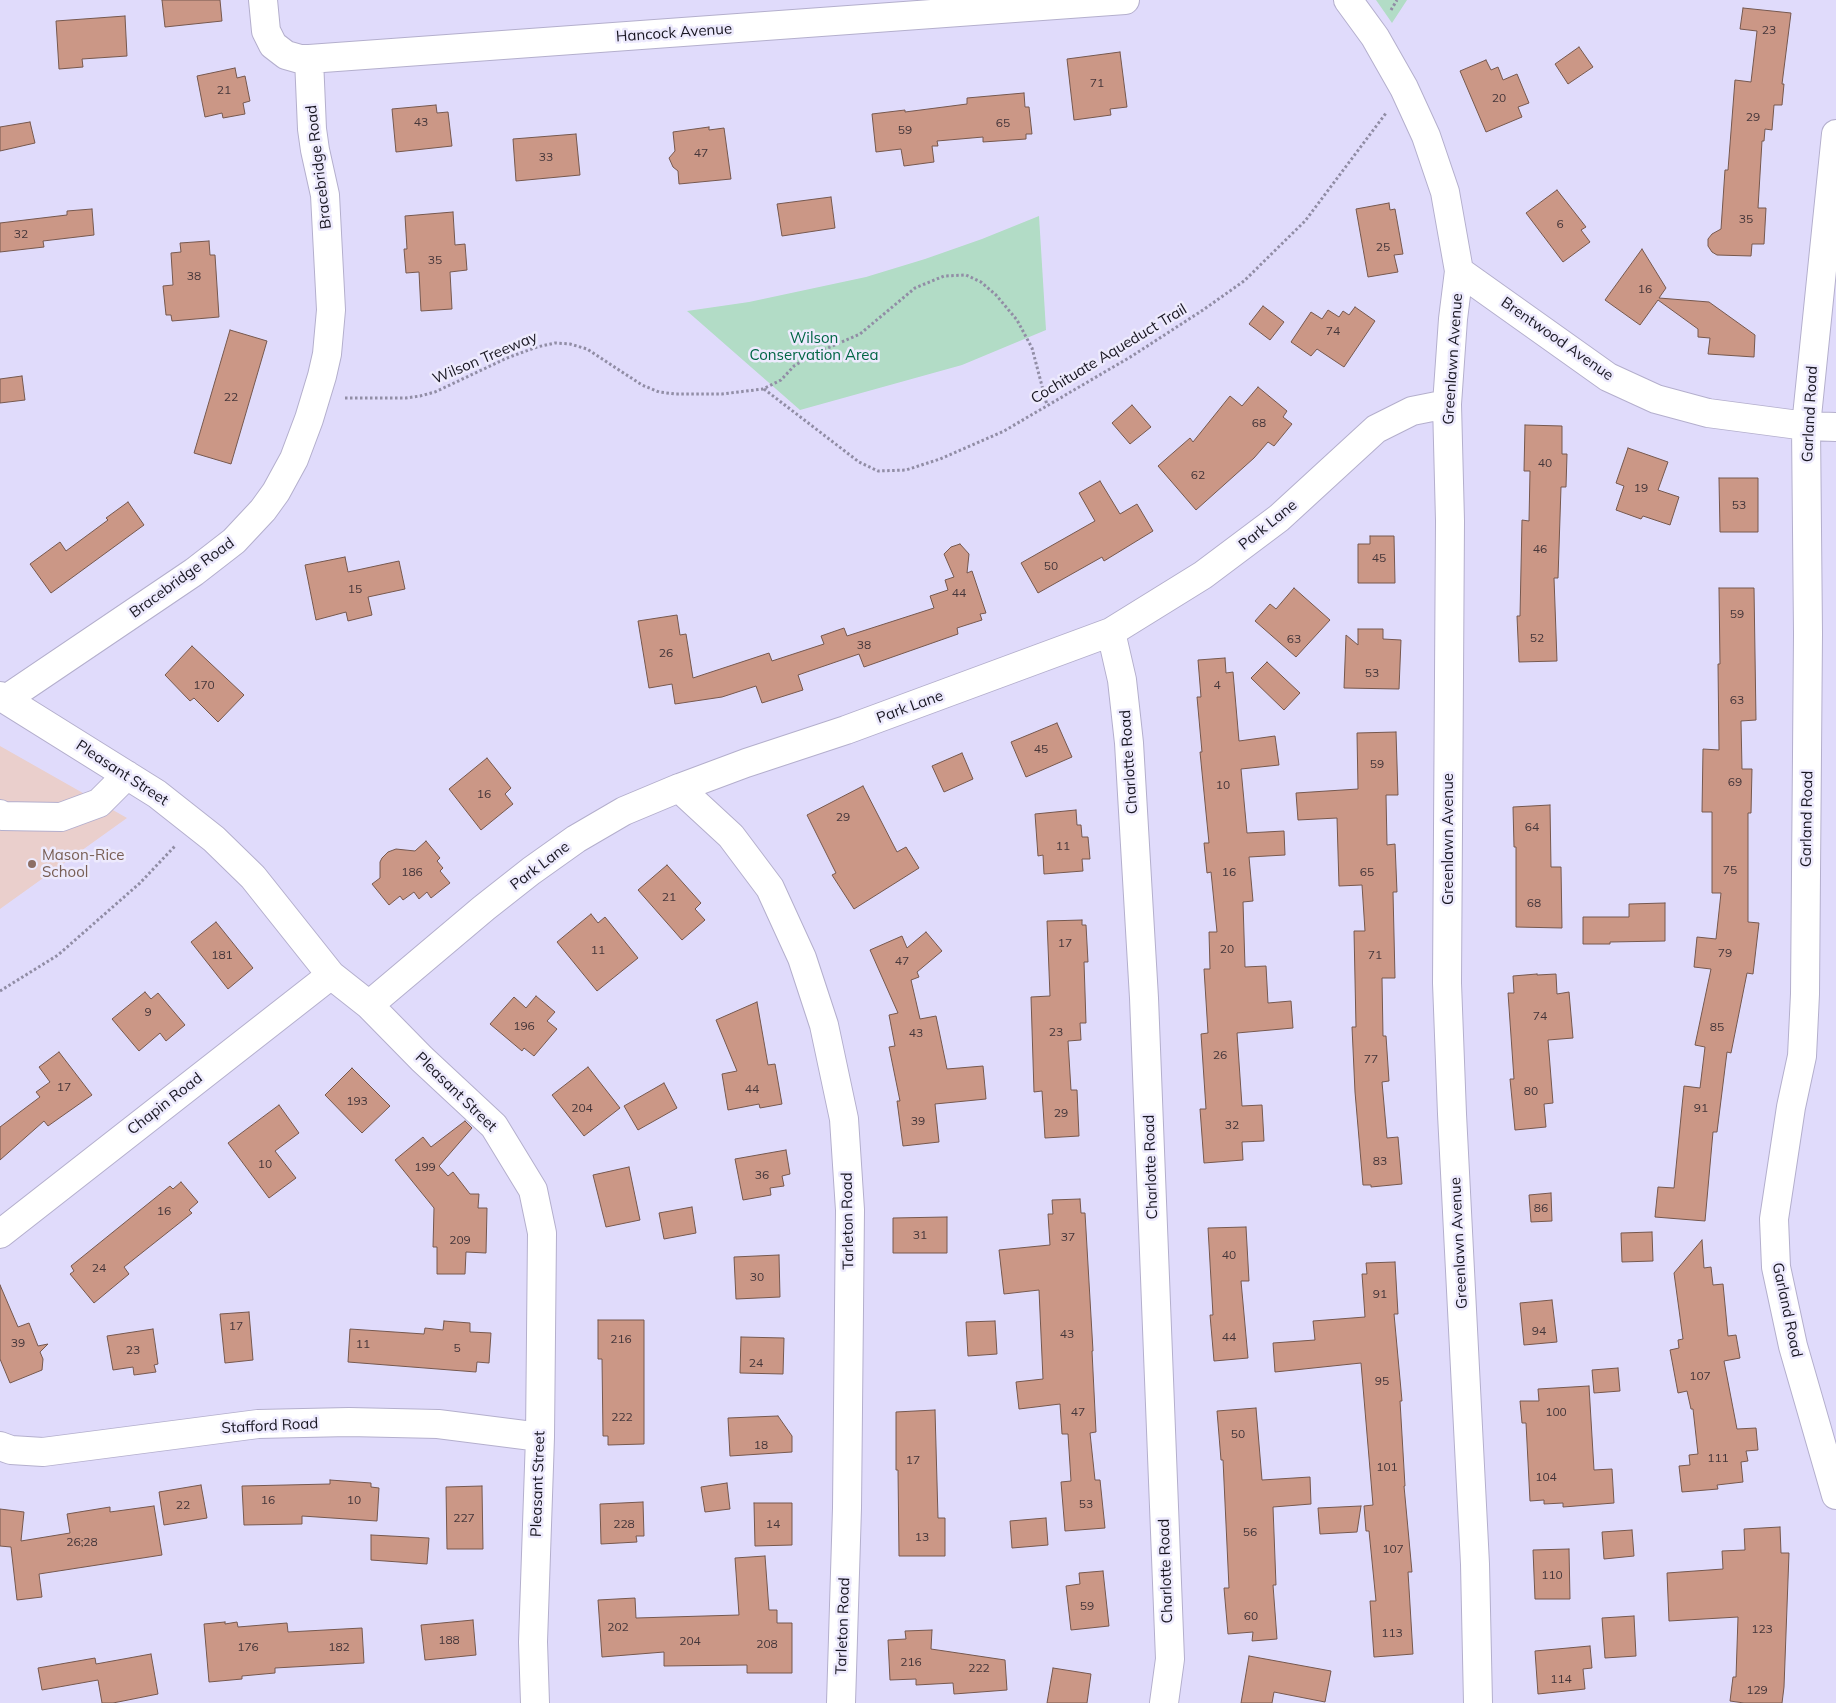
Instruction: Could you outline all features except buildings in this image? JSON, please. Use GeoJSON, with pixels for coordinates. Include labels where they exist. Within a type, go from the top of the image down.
{"type":"FeatureCollection","features":[{"type":"Feature","properties":{"kind":"street","name":"Hancock Avenue"},"geometry":{"type":"LineString","coordinates":[[263,0],[266,31],[273,45],[286,55],[309,59],[1125,0]]}},
{"type":"Feature","properties":{"kind":"street","name":"Greenlawn Avenue"},"geometry":{"type":"LineString","coordinates":[[1348,0],[1375,37],[1404,88],[1426,136],[1445,192],[1459,271],[1447,404],[1450,521],[1447,983],[1475,1564],[1478,1703]]}},
{"type":"Feature","properties":{"kind":"street","name":"Bracebridge Road"},"geometry":{"type":"LineString","coordinates":[[3,697],[186,578],[234,541],[263,510],[286,475],[302,440],[316,398],[327,354],[331,293],[325,195],[314,143],[309,59]]}},
{"type":"Feature","properties":{"kind":"street","name":"Garland Road"},"geometry":{"type":"LineString","coordinates":[[1836,134],[1806,426],[1808,634],[1805,994],[1802,1056],[1791,1107],[1774,1219],[1776,1267],[1793,1346],[1836,1495]]}},
{"type":"Feature","properties":{"kind":"street","name":"Brentwood Avenue"},"geometry":{"type":"LineString","coordinates":[[1459,271],[1608,377],[1656,399],[1708,414],[1806,426],[1836,427]]}},
{"type":"Feature","properties":{"kind":"street","name":"Park Lane"},"geometry":{"type":"LineString","coordinates":[[369,1005],[492,902],[576,839],[624,811],[746,763],[846,730],[1111,632],[1204,575],[1279,518],[1376,428],[1412,411],[1447,404]]}},
{"type":"Feature","properties":{"kind":"street","name":"Charlotte Road"},"geometry":{"type":"LineString","coordinates":[[1111,632],[1122,680],[1129,743],[1144,998],[1170,1659],[1164,1703]]}},
{"type":"Feature","properties":{"kind":"street","name":"Pleasant Street"},"geometry":{"type":"LineString","coordinates":[[3,697],[157,794],[214,839],[253,877],[331,974],[369,1005],[422,1059],[494,1126],[533,1190],[542,1232],[540,1437],[533,1642],[534,1703]]}},
{"type":"Feature","properties":{"kind":"street"},"geometry":{"type":"LineString","coordinates":[[1,816],[61,817],[99,803],[127,775]]}},
{"type":"Feature","properties":{"kind":"street","name":"Tarleton Road"},"geometry":{"type":"LineString","coordinates":[[679,788],[731,836],[770,888],[802,958],[824,1025],[844,1119],[850,1210],[847,1508],[841,1703]]}},
{"type":"Feature","properties":{"kind":"street","name":"Chapin Road"},"geometry":{"type":"LineString","coordinates":[[0,1234],[331,974]]}},
{"type":"Feature","properties":{"kind":"street","name":"Stafford Road"},"geometry":{"type":"LineString","coordinates":[[0,1446],[11,1450],[43,1452],[258,1424],[348,1422],[438,1424],[540,1437]]}},
{"type":"Feature","properties":{"kind":"path","name":"Cochituate Aqueduct Trail"},"geometry":{"type":"LineString","coordinates":[[763,388],[859,462],[878,471],[906,470],[940,459],[1004,431],[1132,356],[1203,310],[1244,280],[1305,221],[1404,88]]}},
{"type":"Feature","properties":{"kind":"path","name":"Wilson Treeway"},"geometry":{"type":"LineString","coordinates":[[316,398],[406,398],[420,396],[435,392],[507,358],[537,347],[555,343],[570,344],[587,349],[642,385],[658,392],[722,394],[763,388],[781,380],[794,366],[816,353],[860,334],[915,288],[944,276],[966,275],[981,282],[996,295],[1017,320],[1032,348],[1047,405]]}},
{"type":"Feature","properties":{"kind":"path"},"geometry":{"type":"LineString","coordinates":[[0,991],[58,955],[140,883],[177,844]]}},
{"type":"Feature","properties":{"kind":"shaded area","name":"Mason-Rice School"},"geometry":{"type":"Polygon","coordinates":[[[0,746],[127,818],[0,909],[0,746]]]}},
{"type":"Feature","properties":{"kind":"green space"},"geometry":{"type":"Polygon","coordinates":[[[1376,0],[1407,0],[1392,23],[1376,0]]]}},
{"type":"Feature","properties":{"kind":"green space","name":"Wilson Conservation Area"},"geometry":{"type":"Polygon","coordinates":[[[1039,216],[1046,330],[962,365],[800,410],[687,311],[749,302],[866,277],[982,239],[1039,216]]]}},
{"type":"Feature","properties":{"kind":"place","name":"Mason-Rice School"},"geometry":{"type":"Point","coordinates":[32,864]}}]}
